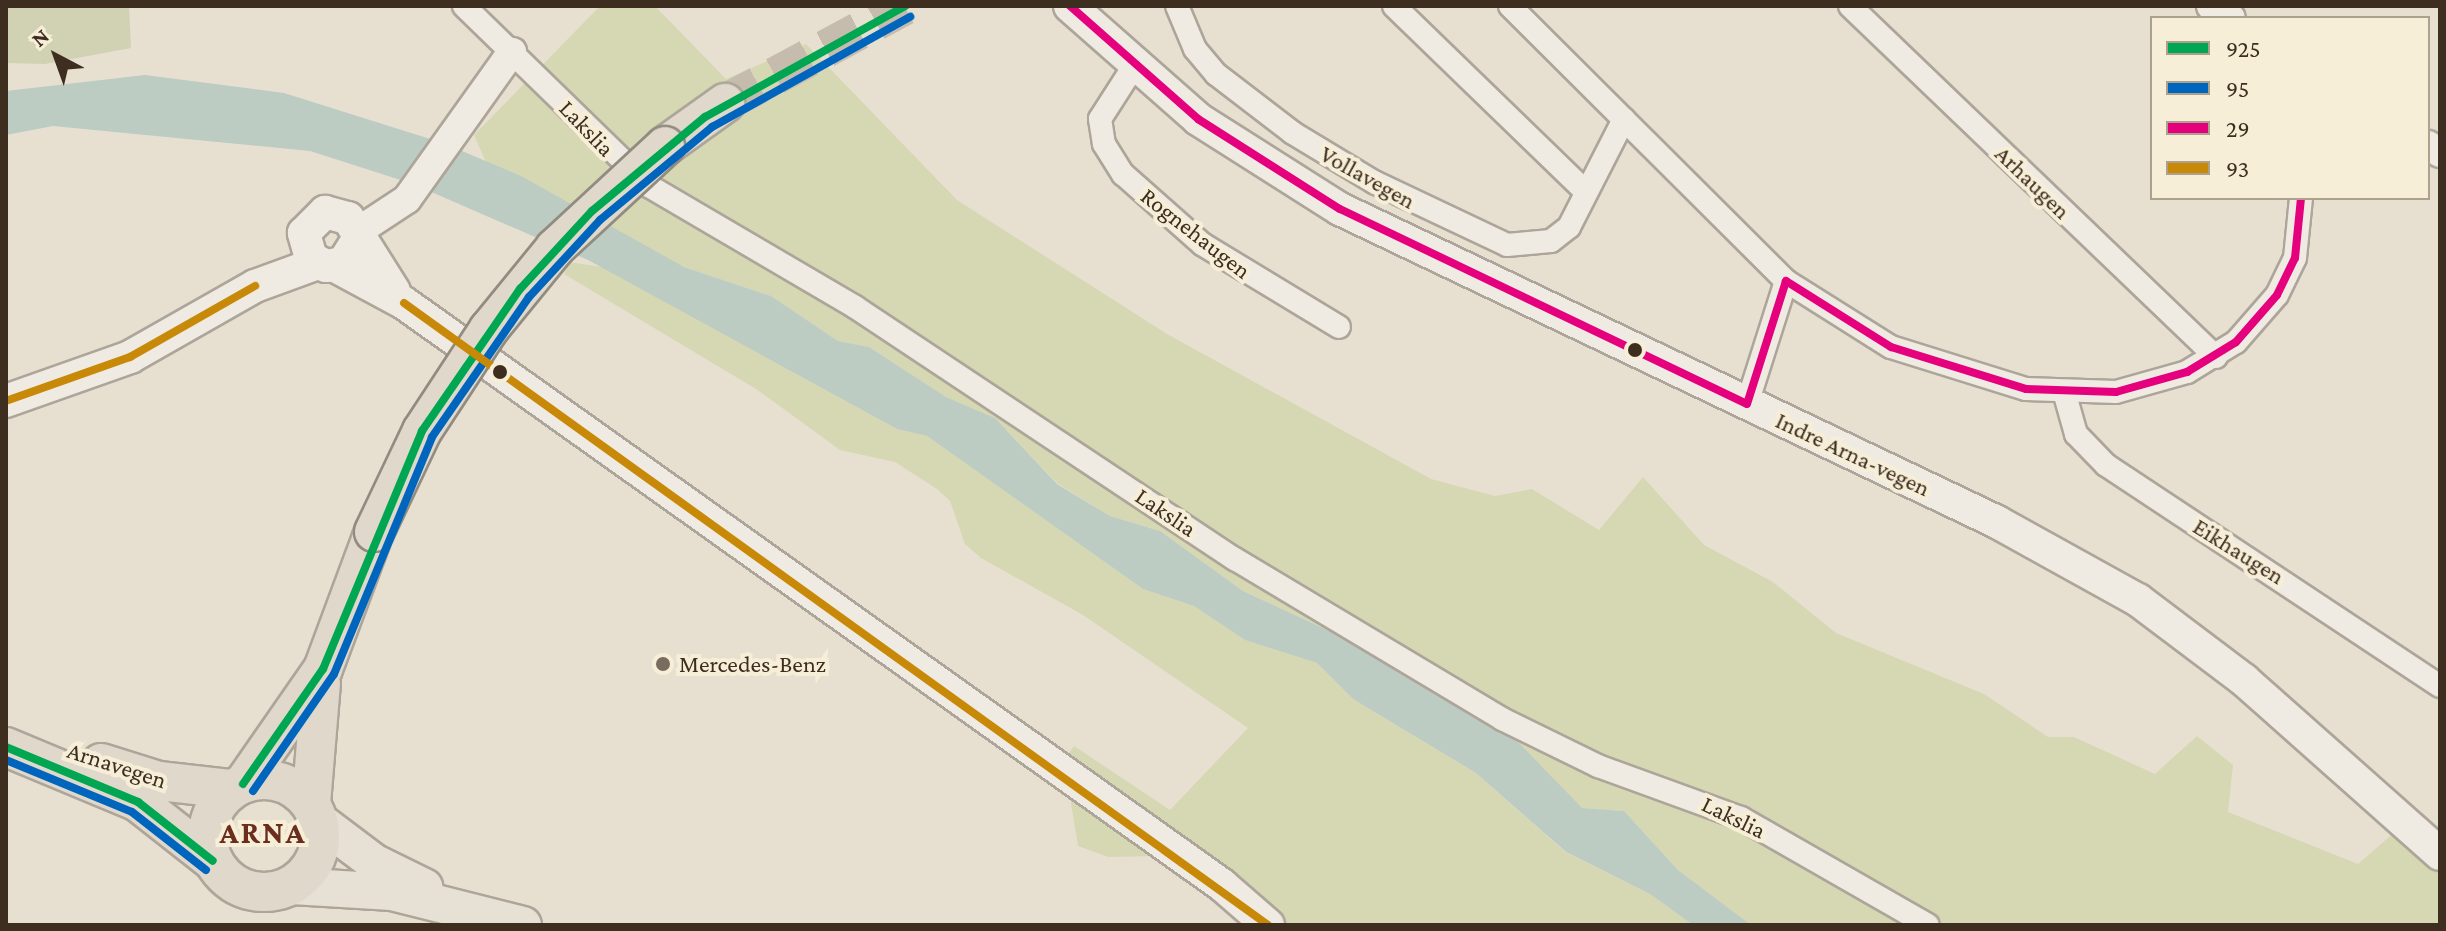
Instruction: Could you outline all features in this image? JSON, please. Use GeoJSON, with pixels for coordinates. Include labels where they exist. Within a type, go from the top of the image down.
{"type":"FeatureCollection","features":[{"type":"Feature","properties":{"kind":"highway"},"geometry":{"type":"LineString","coordinates":[[323,669],[315,812],[316,858],[292,886],[256,892],[239,887],[213,861],[209,825],[323,669],[374,532],[422,431],[489,329],[555,248],[665,146],[725,103]]}},
{"type":"Feature","properties":{"kind":"highway","name":"Arnavegen"},"geometry":{"type":"LineString","coordinates":[[6,724],[135,775],[238,786]]}},
{"type":"Feature","properties":{"kind":"highway","name":"Arnavegen"},"geometry":{"type":"LineString","coordinates":[[6,747],[138,802],[213,861]]}},
{"type":"Feature","properties":{"kind":"highway"},"geometry":{"type":"LineString","coordinates":[[238,786],[281,782],[315,812]]}},
{"type":"Feature","properties":{"kind":"main road","name":"Indre Arna-vegen"},"geometry":{"type":"LineString","coordinates":[[1070,6],[1134,66],[1255,159],[1340,209],[1997,522],[2138,600],[2233,670],[2440,854]]}},
{"type":"Feature","properties":{"kind":"main road"},"geometry":{"type":"LineString","coordinates":[[255,286],[317,215],[333,212],[357,237],[404,303]]}},
{"type":"Feature","properties":{"kind":"main road"},"geometry":{"type":"LineString","coordinates":[[304,233],[326,264],[404,303],[1222,885],[1268,925]]}},
{"type":"Feature","properties":{"kind":"main road"},"geometry":{"type":"LineString","coordinates":[[6,401],[130,357],[255,286],[326,264],[357,237]]}},
{"type":"Feature","properties":{"kind":"main road"},"geometry":{"type":"LineString","coordinates":[[315,812],[375,863],[461,905],[523,925]]}},
{"type":"Feature","properties":{"kind":"main road"},"geometry":{"type":"LineString","coordinates":[[292,886],[340,885],[461,905]]}},
{"type":"Feature","properties":{"kind":"street","name":"Lakslia"},"geometry":{"type":"LineString","coordinates":[[464,6],[649,186],[855,307],[1235,559],[1502,719],[1598,766],[1741,818],[1928,925]]}},
{"type":"Feature","properties":{"kind":"street","name":"Vollavegen"},"geometry":{"type":"LineString","coordinates":[[1177,6],[1195,49],[1235,91],[1343,165],[1458,226],[1507,245],[1551,241],[1569,227],[1584,190],[1624,119]]}},
{"type":"Feature","properties":{"kind":"street"},"geometry":{"type":"LineString","coordinates":[[1394,6],[1584,190]]}},
{"type":"Feature","properties":{"kind":"street"},"geometry":{"type":"LineString","coordinates":[[1510,6],[1786,281],[1891,347],[1968,375],[2065,395],[2154,383],[2216,357],[2262,314],[2287,277],[2301,229],[2301,200]]}},
{"type":"Feature","properties":{"kind":"street","name":"Arhaugen"},"geometry":{"type":"LineString","coordinates":[[1850,6],[2216,357]]}},
{"type":"Feature","properties":{"kind":"street"},"geometry":{"type":"LineString","coordinates":[[2210,6],[2228,16]]}},
{"type":"Feature","properties":{"kind":"street"},"geometry":{"type":"LineString","coordinates":[[357,237],[407,199],[512,52]]}},
{"type":"Feature","properties":{"kind":"street","name":"Rognehaugen"},"geometry":{"type":"LineString","coordinates":[[1134,66],[1100,119],[1104,144],[1123,174],[1202,244],[1339,327]]}},
{"type":"Feature","properties":{"kind":"street"},"geometry":{"type":"LineString","coordinates":[[1747,404],[1786,281]]}},
{"type":"Feature","properties":{"kind":"street","name":"Eikhaugen"},"geometry":{"type":"LineString","coordinates":[[2065,395],[2076,434],[2106,465],[2440,686]]}},
{"type":"Feature","properties":{"kind":"green space"},"geometry":{"type":"Polygon","coordinates":[[[6,6],[129,6],[131,48],[45,64],[6,63],[6,6]]]}},
{"type":"Feature","properties":{"kind":"green space"},"geometry":{"type":"Polygon","coordinates":[[[600,6],[655,6],[726,79],[806,44],[957,200],[1167,334],[1431,479],[1495,496],[1532,489],[1599,530],[1643,477],[1704,545],[1773,582],[1836,633],[1984,694],[2048,737],[2074,737],[2155,774],[2197,736],[2233,765],[2228,812],[2358,864],[2396,831],[2440,870],[2440,925],[1751,925],[1678,870],[1624,811],[1582,808],[1491,725],[1398,677],[1340,636],[1243,591],[1160,531],[1110,516],[1057,483],[995,418],[946,397],[869,347],[838,341],[771,296],[684,267],[486,162],[474,135],[600,6]]]}},
{"type":"Feature","properties":{"kind":"green space"},"geometry":{"type":"Polygon","coordinates":[[[569,262],[602,267],[897,429],[927,436],[1143,589],[1194,606],[1245,640],[1317,663],[1353,699],[1476,773],[1565,852],[1650,894],[1693,925],[1284,925],[1267,905],[1162,856],[1108,857],[1078,846],[1064,760],[1074,746],[1170,810],[1248,728],[1083,615],[981,558],[965,544],[950,501],[937,489],[895,462],[840,450],[756,389],[564,274],[569,262]]]}},
{"type":"Feature","properties":{"kind":"shaded area"},"geometry":{"type":"Polygon","coordinates":[[[145,75],[284,93],[443,143],[521,176],[684,267],[771,296],[838,341],[869,347],[946,397],[995,418],[1057,484],[1110,516],[1160,531],[1243,591],[1340,636],[1518,742],[1582,808],[1624,811],[1678,870],[1751,925],[1693,925],[1650,894],[1566,852],[1476,773],[1353,699],[1317,663],[1245,640],[1194,606],[1143,589],[927,436],[897,429],[588,260],[413,184],[310,151],[53,126],[6,135],[6,91],[145,75]]]}},
{"type":"Feature","properties":{"kind":"tunnel"},"geometry":{"type":"LineString","coordinates":[[725,103],[905,6]]}},
{"type":"Feature","properties":{"kind":"transit line","name":"925"},"geometry":{"type":"LineString","coordinates":[[243,784],[323,669],[422,431],[520,289],[592,211],[705,117],[905,6]]}},
{"type":"Feature","properties":{"kind":"transit line","name":"29"},"geometry":{"type":"LineString","coordinates":[[1070,6],[1198,119],[1340,209],[1747,404],[1786,281],[1891,347],[2026,389],[2116,392],[2187,372],[2236,342],[2277,295],[2295,258],[2301,200]]}},
{"type":"Feature","properties":{"kind":"transit line","name":"95"},"geometry":{"type":"LineString","coordinates":[[253,791],[334,674],[432,437],[529,297],[600,220],[712,127],[910,17]]}},
{"type":"Feature","properties":{"kind":"transit line","name":"93"},"geometry":{"type":"LineString","coordinates":[[6,401],[130,357],[255,286]]}},
{"type":"Feature","properties":{"kind":"transit line","name":"93"},"geometry":{"type":"LineString","coordinates":[[404,303],[1268,925]]}},
{"type":"Feature","properties":{"kind":"transit line","name":"925"},"geometry":{"type":"LineString","coordinates":[[6,747],[138,802],[213,861]]}},
{"type":"Feature","properties":{"kind":"transit line","name":"95"},"geometry":{"type":"LineString","coordinates":[[6,760],[132,812],[206,870]]}},
{"type":"Feature","properties":{"kind":"place","name":"Mercedes-Benz"},"geometry":{"type":"Point","coordinates":[663,664]}},
{"type":"Feature","properties":{"kind":"district","name":"ARNA"},"geometry":{"type":"Point","coordinates":[263,832]}}]}
